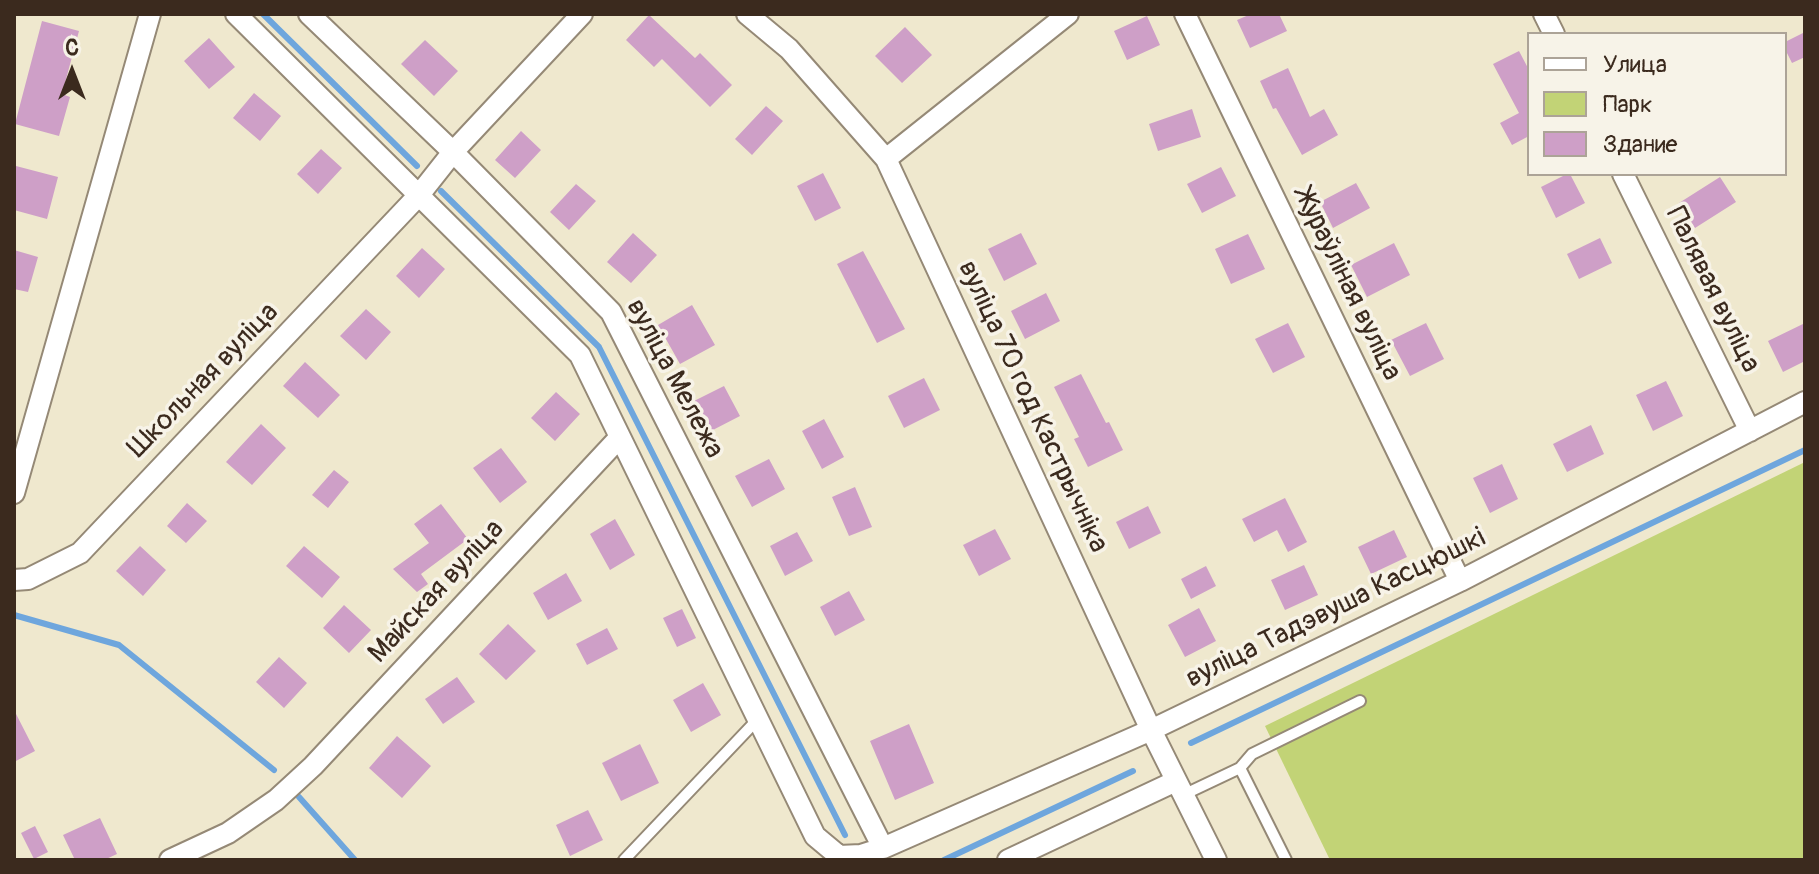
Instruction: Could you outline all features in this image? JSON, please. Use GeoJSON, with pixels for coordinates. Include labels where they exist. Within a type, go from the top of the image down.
{"type":"FeatureCollection","features":[{"type":"Feature","properties":{"kind":"street"},"geometry":{"type":"LineString","coordinates":[[14,493],[150,14]]}},
{"type":"Feature","properties":{"kind":"street"},"geometry":{"type":"LineString","coordinates":[[236,14],[580,355],[758,719]]}},
{"type":"Feature","properties":{"kind":"street","name":"вуліца Мележа"},"geometry":{"type":"LineString","coordinates":[[309,14],[453,152],[611,312],[883,848]]}},
{"type":"Feature","properties":{"kind":"street","name":"Школьная вуліца"},"geometry":{"type":"LineString","coordinates":[[14,580],[28,579],[80,553],[419,195],[453,152],[582,14]]}},
{"type":"Feature","properties":{"kind":"street","name":"вуліца 70 год Кастрычніка"},"geometry":{"type":"LineString","coordinates":[[747,14],[789,49],[886,159],[1151,730],[1216,860]]}},
{"type":"Feature","properties":{"kind":"street"},"geometry":{"type":"LineString","coordinates":[[886,159],[1068,14]]}},
{"type":"Feature","properties":{"kind":"street","name":"Жураўліная вуліца"},"geometry":{"type":"LineString","coordinates":[[1185,14],[1460,581]]}},
{"type":"Feature","properties":{"kind":"street"},"geometry":{"type":"LineString","coordinates":[[1544,14],[1553,32]]}},
{"type":"Feature","properties":{"kind":"street","name":"Палявая вуліца"},"geometry":{"type":"LineString","coordinates":[[1624,176],[1750,431]]}},
{"type":"Feature","properties":{"kind":"street","name":"вуліца Тадэвуша Касцюшкі"},"geometry":{"type":"LineString","coordinates":[[758,719],[815,836],[839,856],[861,855],[1151,730],[1460,581],[1805,402]]}},
{"type":"Feature","properties":{"kind":"street","name":"Майская вуліца"},"geometry":{"type":"LineString","coordinates":[[170,860],[228,833],[276,800],[313,766],[620,437]]}},
{"type":"Feature","properties":{"kind":"street"},"geometry":{"type":"LineString","coordinates":[[1008,860],[1180,788]]}},
{"type":"Feature","properties":{"kind":"lane"},"geometry":{"type":"LineString","coordinates":[[1180,788],[1240,768],[1252,754],[1360,701]]}},
{"type":"Feature","properties":{"kind":"lane"},"geometry":{"type":"LineString","coordinates":[[624,860],[758,719]]}},
{"type":"Feature","properties":{"kind":"lane"},"geometry":{"type":"LineString","coordinates":[[1240,768],[1286,860]]}},
{"type":"Feature","properties":{"kind":"green space"},"geometry":{"type":"Polygon","coordinates":[[[1805,462],[1805,860],[1330,860],[1265,726],[1805,462]]]}},
{"type":"Feature","properties":{"kind":"building"},"geometry":{"type":"Polygon","coordinates":[[[1251,14],[1279,14],[1287,31],[1250,48],[1237,20],[1251,14]]]}},
{"type":"Feature","properties":{"kind":"building"},"geometry":{"type":"Polygon","coordinates":[[[649,15],[695,58],[700,53],[732,85],[710,107],[662,59],[654,67],[626,40],[649,15]]]}},
{"type":"Feature","properties":{"kind":"building"},"geometry":{"type":"Polygon","coordinates":[[[1147,16],[1160,45],[1127,60],[1114,31],[1147,16]]]}},
{"type":"Feature","properties":{"kind":"building"},"geometry":{"type":"Polygon","coordinates":[[[42,21],[79,31],[62,94],[70,97],[59,136],[15,124],[42,21]]]}},
{"type":"Feature","properties":{"kind":"building"},"geometry":{"type":"Polygon","coordinates":[[[905,27],[932,55],[902,83],[875,56],[905,27]]]}},
{"type":"Feature","properties":{"kind":"building"},"geometry":{"type":"Polygon","coordinates":[[[1805,32],[1805,57],[1792,63],[1787,53],[1787,41],[1805,32]]]}},
{"type":"Feature","properties":{"kind":"building"},"geometry":{"type":"Polygon","coordinates":[[[209,38],[235,67],[209,89],[184,61],[209,38]]]}},
{"type":"Feature","properties":{"kind":"building"},"geometry":{"type":"Polygon","coordinates":[[[425,40],[458,71],[434,96],[401,64],[425,40]]]}},
{"type":"Feature","properties":{"kind":"building"},"geometry":{"type":"Polygon","coordinates":[[[1519,51],[1527,66],[1527,137],[1512,145],[1500,123],[1519,113],[1493,64],[1519,51]]]}},
{"type":"Feature","properties":{"kind":"building"},"geometry":{"type":"Polygon","coordinates":[[[1288,68],[1310,117],[1324,109],[1338,135],[1302,155],[1276,108],[1273,109],[1260,81],[1288,68]]]}},
{"type":"Feature","properties":{"kind":"building"},"geometry":{"type":"Polygon","coordinates":[[[254,93],[281,116],[260,141],[233,118],[254,93]]]}},
{"type":"Feature","properties":{"kind":"building"},"geometry":{"type":"Polygon","coordinates":[[[766,106],[783,121],[752,155],[735,139],[766,106]]]}},
{"type":"Feature","properties":{"kind":"building"},"geometry":{"type":"Polygon","coordinates":[[[1192,109],[1201,137],[1158,151],[1149,124],[1192,109]]]}},
{"type":"Feature","properties":{"kind":"building"},"geometry":{"type":"Polygon","coordinates":[[[521,131],[541,150],[515,178],[495,160],[521,131]]]}},
{"type":"Feature","properties":{"kind":"building"},"geometry":{"type":"Polygon","coordinates":[[[321,149],[342,168],[318,194],[297,174],[321,149]]]}},
{"type":"Feature","properties":{"kind":"building"},"geometry":{"type":"Polygon","coordinates":[[[16,166],[58,177],[47,219],[14,210],[16,166]]]}},
{"type":"Feature","properties":{"kind":"building"},"geometry":{"type":"Polygon","coordinates":[[[1221,167],[1236,196],[1202,213],[1187,184],[1221,167]]]}},
{"type":"Feature","properties":{"kind":"building"},"geometry":{"type":"Polygon","coordinates":[[[823,173],[841,208],[815,221],[797,186],[823,173]]]}},
{"type":"Feature","properties":{"kind":"building"},"geometry":{"type":"Polygon","coordinates":[[[1563,176],[1571,176],[1585,203],[1556,218],[1541,187],[1563,176]]]}},
{"type":"Feature","properties":{"kind":"building"},"geometry":{"type":"Polygon","coordinates":[[[1720,177],[1736,202],[1695,228],[1679,203],[1720,177]]]}},
{"type":"Feature","properties":{"kind":"building"},"geometry":{"type":"Polygon","coordinates":[[[1356,183],[1370,208],[1333,228],[1320,202],[1356,183]]]}},
{"type":"Feature","properties":{"kind":"building"},"geometry":{"type":"Polygon","coordinates":[[[576,184],[596,201],[569,230],[550,212],[576,184]]]}},
{"type":"Feature","properties":{"kind":"building"},"geometry":{"type":"Polygon","coordinates":[[[633,233],[657,255],[631,283],[607,262],[633,233]]]}},
{"type":"Feature","properties":{"kind":"building"},"geometry":{"type":"Polygon","coordinates":[[[1021,233],[1037,264],[1004,281],[988,249],[1021,233]]]}},
{"type":"Feature","properties":{"kind":"building"},"geometry":{"type":"Polygon","coordinates":[[[1248,234],[1265,269],[1231,284],[1215,249],[1248,234]]]}},
{"type":"Feature","properties":{"kind":"building"},"geometry":{"type":"Polygon","coordinates":[[[1600,238],[1612,263],[1579,279],[1567,254],[1600,238]]]}},
{"type":"Feature","properties":{"kind":"building"},"geometry":{"type":"Polygon","coordinates":[[[1394,243],[1410,275],[1367,297],[1351,265],[1394,243]]]}},
{"type":"Feature","properties":{"kind":"building"},"geometry":{"type":"Polygon","coordinates":[[[422,248],[445,269],[419,298],[396,276],[422,248]]]}},
{"type":"Feature","properties":{"kind":"building"},"geometry":{"type":"Polygon","coordinates":[[[14,250],[38,257],[28,292],[14,289],[14,250]]]}},
{"type":"Feature","properties":{"kind":"building"},"geometry":{"type":"Polygon","coordinates":[[[863,251],[905,329],[877,343],[837,264],[863,251]]]}},
{"type":"Feature","properties":{"kind":"building"},"geometry":{"type":"Polygon","coordinates":[[[1046,293],[1060,321],[1025,339],[1011,311],[1046,293]]]}},
{"type":"Feature","properties":{"kind":"building"},"geometry":{"type":"Polygon","coordinates":[[[692,305],[715,345],[680,364],[658,325],[692,305]]]}},
{"type":"Feature","properties":{"kind":"building"},"geometry":{"type":"Polygon","coordinates":[[[366,309],[391,332],[366,360],[340,336],[366,309]]]}},
{"type":"Feature","properties":{"kind":"building"},"geometry":{"type":"Polygon","coordinates":[[[1288,323],[1305,357],[1273,373],[1255,339],[1288,323]]]}},
{"type":"Feature","properties":{"kind":"building"},"geometry":{"type":"Polygon","coordinates":[[[1426,323],[1444,359],[1410,376],[1391,340],[1426,323]]]}},
{"type":"Feature","properties":{"kind":"building"},"geometry":{"type":"Polygon","coordinates":[[[1805,323],[1805,361],[1783,372],[1768,341],[1805,323]]]}},
{"type":"Feature","properties":{"kind":"building"},"geometry":{"type":"Polygon","coordinates":[[[305,362],[340,395],[318,418],[283,386],[305,362]]]}},
{"type":"Feature","properties":{"kind":"building"},"geometry":{"type":"Polygon","coordinates":[[[1081,374],[1123,450],[1088,467],[1074,439],[1079,437],[1054,387],[1081,374]]]}},
{"type":"Feature","properties":{"kind":"building"},"geometry":{"type":"Polygon","coordinates":[[[924,378],[940,410],[904,428],[888,396],[924,378]]]}},
{"type":"Feature","properties":{"kind":"building"},"geometry":{"type":"Polygon","coordinates":[[[1666,381],[1683,416],[1653,431],[1636,395],[1666,381]]]}},
{"type":"Feature","properties":{"kind":"building"},"geometry":{"type":"Polygon","coordinates":[[[724,386],[740,416],[709,432],[694,401],[724,386]]]}},
{"type":"Feature","properties":{"kind":"building"},"geometry":{"type":"Polygon","coordinates":[[[556,392],[580,414],[555,441],[531,418],[556,392]]]}},
{"type":"Feature","properties":{"kind":"building"},"geometry":{"type":"Polygon","coordinates":[[[824,419],[844,457],[822,469],[802,431],[824,419]]]}},
{"type":"Feature","properties":{"kind":"building"},"geometry":{"type":"Polygon","coordinates":[[[261,424],[286,448],[252,485],[226,462],[261,424]]]}},
{"type":"Feature","properties":{"kind":"building"},"geometry":{"type":"Polygon","coordinates":[[[1591,425],[1604,454],[1567,472],[1553,444],[1591,425]]]}},
{"type":"Feature","properties":{"kind":"building"},"geometry":{"type":"Polygon","coordinates":[[[501,448],[527,482],[500,503],[473,468],[501,448]]]}},
{"type":"Feature","properties":{"kind":"building"},"geometry":{"type":"Polygon","coordinates":[[[769,459],[785,489],[752,507],[735,476],[769,459]]]}},
{"type":"Feature","properties":{"kind":"building"},"geometry":{"type":"Polygon","coordinates":[[[1502,464],[1518,499],[1490,513],[1473,478],[1502,464]]]}},
{"type":"Feature","properties":{"kind":"building"},"geometry":{"type":"Polygon","coordinates":[[[334,470],[349,482],[328,508],[312,495],[334,470]]]}},
{"type":"Feature","properties":{"kind":"building"},"geometry":{"type":"Polygon","coordinates":[[[855,487],[872,527],[849,536],[832,497],[855,487]]]}},
{"type":"Feature","properties":{"kind":"building"},"geometry":{"type":"Polygon","coordinates":[[[1285,498],[1307,542],[1288,552],[1277,530],[1254,542],[1242,519],[1285,498]]]}},
{"type":"Feature","properties":{"kind":"building"},"geometry":{"type":"Polygon","coordinates":[[[187,503],[207,521],[186,543],[167,526],[187,503]]]}},
{"type":"Feature","properties":{"kind":"building"},"geometry":{"type":"Polygon","coordinates":[[[441,504],[468,539],[421,574],[428,584],[417,592],[393,569],[429,543],[414,524],[441,504]]]}},
{"type":"Feature","properties":{"kind":"building"},"geometry":{"type":"Polygon","coordinates":[[[1148,506],[1161,533],[1129,549],[1116,522],[1148,506]]]}},
{"type":"Feature","properties":{"kind":"building"},"geometry":{"type":"Polygon","coordinates":[[[615,519],[635,555],[610,570],[590,534],[615,519]]]}},
{"type":"Feature","properties":{"kind":"building"},"geometry":{"type":"Polygon","coordinates":[[[995,529],[1011,559],[979,576],[963,545],[995,529]]]}},
{"type":"Feature","properties":{"kind":"building"},"geometry":{"type":"Polygon","coordinates":[[[1394,530],[1407,557],[1371,574],[1358,547],[1394,530]]]}},
{"type":"Feature","properties":{"kind":"building"},"geometry":{"type":"Polygon","coordinates":[[[797,532],[813,561],[785,576],[770,546],[797,532]]]}},
{"type":"Feature","properties":{"kind":"building"},"geometry":{"type":"Polygon","coordinates":[[[140,546],[166,570],[143,596],[116,571],[140,546]]]}},
{"type":"Feature","properties":{"kind":"building"},"geometry":{"type":"Polygon","coordinates":[[[304,546],[340,577],[322,598],[286,566],[304,546]]]}},
{"type":"Feature","properties":{"kind":"building"},"geometry":{"type":"Polygon","coordinates":[[[1304,565],[1318,595],[1285,610],[1271,580],[1304,565]]]}},
{"type":"Feature","properties":{"kind":"building"},"geometry":{"type":"Polygon","coordinates":[[[1206,566],[1216,586],[1191,599],[1181,579],[1206,566]]]}},
{"type":"Feature","properties":{"kind":"building"},"geometry":{"type":"Polygon","coordinates":[[[566,573],[582,601],[548,620],[533,593],[566,573]]]}},
{"type":"Feature","properties":{"kind":"building"},"geometry":{"type":"Polygon","coordinates":[[[849,591],[865,620],[835,636],[820,607],[849,591]]]}},
{"type":"Feature","properties":{"kind":"building"},"geometry":{"type":"Polygon","coordinates":[[[344,605],[371,630],[349,653],[323,628],[344,605]]]}},
{"type":"Feature","properties":{"kind":"building"},"geometry":{"type":"Polygon","coordinates":[[[1199,608],[1216,641],[1185,657],[1168,625],[1199,608]]]}},
{"type":"Feature","properties":{"kind":"building"},"geometry":{"type":"Polygon","coordinates":[[[682,609],[696,638],[677,647],[663,618],[682,609]]]}},
{"type":"Feature","properties":{"kind":"building"},"geometry":{"type":"Polygon","coordinates":[[[508,624],[536,651],[506,680],[479,654],[508,624]]]}},
{"type":"Feature","properties":{"kind":"building"},"geometry":{"type":"Polygon","coordinates":[[[607,628],[618,649],[587,665],[576,644],[607,628]]]}},
{"type":"Feature","properties":{"kind":"building"},"geometry":{"type":"Polygon","coordinates":[[[279,657],[307,683],[284,708],[256,682],[279,657]]]}},
{"type":"Feature","properties":{"kind":"building"},"geometry":{"type":"Polygon","coordinates":[[[457,677],[475,702],[443,724],[425,699],[457,677]]]}},
{"type":"Feature","properties":{"kind":"building"},"geometry":{"type":"Polygon","coordinates":[[[703,683],[721,715],[691,732],[673,700],[703,683]]]}},
{"type":"Feature","properties":{"kind":"building"},"geometry":{"type":"Polygon","coordinates":[[[14,710],[35,751],[14,762],[14,710]]]}},
{"type":"Feature","properties":{"kind":"building"},"geometry":{"type":"Polygon","coordinates":[[[909,724],[934,783],[895,800],[870,741],[909,724]]]}},
{"type":"Feature","properties":{"kind":"building"},"geometry":{"type":"Polygon","coordinates":[[[397,736],[431,766],[402,798],[369,768],[397,736]]]}},
{"type":"Feature","properties":{"kind":"building"},"geometry":{"type":"Polygon","coordinates":[[[640,744],[659,783],[621,801],[602,763],[640,744]]]}},
{"type":"Feature","properties":{"kind":"building"},"geometry":{"type":"Polygon","coordinates":[[[588,810],[603,840],[570,856],[556,825],[588,810]]]}},
{"type":"Feature","properties":{"kind":"building"},"geometry":{"type":"Polygon","coordinates":[[[100,818],[117,854],[104,860],[75,860],[63,835],[100,818]]]}},
{"type":"Feature","properties":{"kind":"building"},"geometry":{"type":"Polygon","coordinates":[[[35,826],[48,852],[34,859],[21,833],[35,826]]]}},
{"type":"Feature","properties":{"kind":"waterway"},"geometry":{"type":"LineString","coordinates":[[263,14],[417,166]]}},
{"type":"Feature","properties":{"kind":"waterway"},"geometry":{"type":"LineString","coordinates":[[441,191],[599,347],[845,835]]}},
{"type":"Feature","properties":{"kind":"waterway"},"geometry":{"type":"LineString","coordinates":[[1191,743],[1805,450]]}},
{"type":"Feature","properties":{"kind":"waterway"},"geometry":{"type":"LineString","coordinates":[[14,615],[119,645],[274,770]]}},
{"type":"Feature","properties":{"kind":"waterway"},"geometry":{"type":"LineString","coordinates":[[944,860],[1133,771]]}},
{"type":"Feature","properties":{"kind":"waterway"},"geometry":{"type":"LineString","coordinates":[[299,797],[355,860]]}}]}
